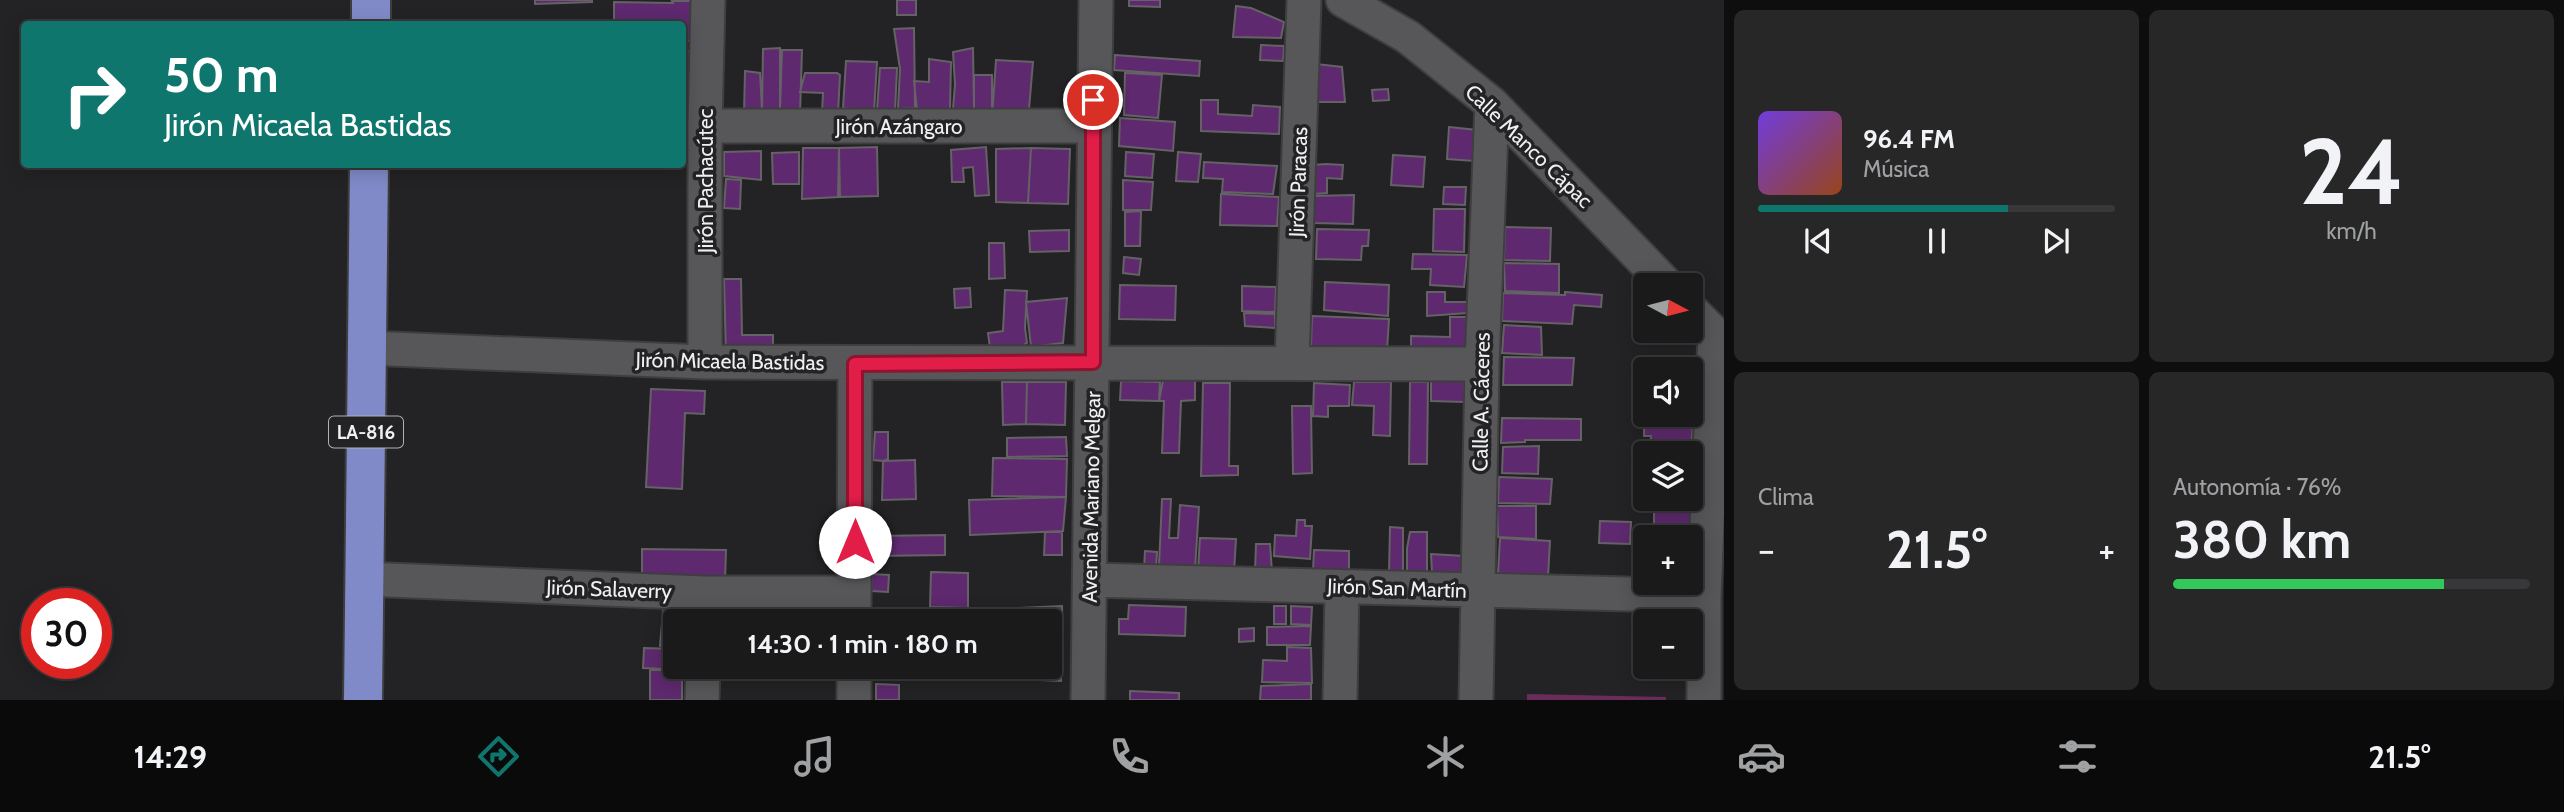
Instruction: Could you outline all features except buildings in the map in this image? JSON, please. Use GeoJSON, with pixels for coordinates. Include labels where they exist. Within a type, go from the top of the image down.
{"type":"FeatureCollection","features":[{"type":"Feature","properties":{"kind":"highway"},"geometry":{"type":"LineString","coordinates":[[370,21],[371,0]]}},
{"type":"Feature","properties":{"kind":"highway","name":"LA-816"},"geometry":{"type":"LineString","coordinates":[[363,700],[369,168]]}},
{"type":"Feature","properties":{"kind":"street","name":"Jirón Pachacútec"},"geometry":{"type":"LineString","coordinates":[[705,362],[708,0]]}},
{"type":"Feature","properties":{"kind":"street","name":"Avenida Mariano Melgar"},"geometry":{"type":"LineString","coordinates":[[1088,700],[1096,0]]}},
{"type":"Feature","properties":{"kind":"street","name":"Jirón Paracas"},"geometry":{"type":"LineString","coordinates":[[1292,363],[1304,0]]}},
{"type":"Feature","properties":{"kind":"street","name":"Calle Manco Cápac"},"geometry":{"type":"LineString","coordinates":[[1343,0],[1408,37],[1492,104],[1655,273]]}},
{"type":"Feature","properties":{"kind":"street","name":"Calle A. Cáceres"},"geometry":{"type":"LineString","coordinates":[[1476,700],[1482,364],[1492,104]]}},
{"type":"Feature","properties":{"kind":"street","name":"Jirón Azángaro"},"geometry":{"type":"LineString","coordinates":[[705,126],[1093,125]]}},
{"type":"Feature","properties":{"kind":"street"},"geometry":{"type":"LineString","coordinates":[[1703,322],[1719,339],[1704,596],[1703,700]]}},
{"type":"Feature","properties":{"kind":"street","name":"Jirón Micaela Bastidas"},"geometry":{"type":"LineString","coordinates":[[367,348],[705,362],[1482,364]]}},
{"type":"Feature","properties":{"kind":"street"},"geometry":{"type":"LineString","coordinates":[[854,607],[855,364]]}},
{"type":"Feature","properties":{"kind":"street","name":"Jirón Salaverry"},"geometry":{"type":"LineString","coordinates":[[364,579],[704,607],[854,607]]}},
{"type":"Feature","properties":{"kind":"street","name":"Jirón San Martín"},"geometry":{"type":"LineString","coordinates":[[1090,580],[1704,596]]}},
{"type":"Feature","properties":{"kind":"street"},"geometry":{"type":"LineString","coordinates":[[1339,700],[1342,587]]}},
{"type":"Feature","properties":{"kind":"street"},"geometry":{"type":"LineString","coordinates":[[702,700],[703,679]]}},
{"type":"Feature","properties":{"kind":"street"},"geometry":{"type":"LineString","coordinates":[[854,679],[854,700]]}},
{"type":"Feature","properties":{"kind":"shaded area"},"geometry":{"type":"Polygon","coordinates":[[[1527,694],[1666,697],[1666,700],[1527,700],[1527,694]]]}},
{"type":"Feature","properties":{"kind":"route"},"geometry":{"type":"LineString","coordinates":[[855,542],[855,364],[1093,362],[1093,100]]}}]}
